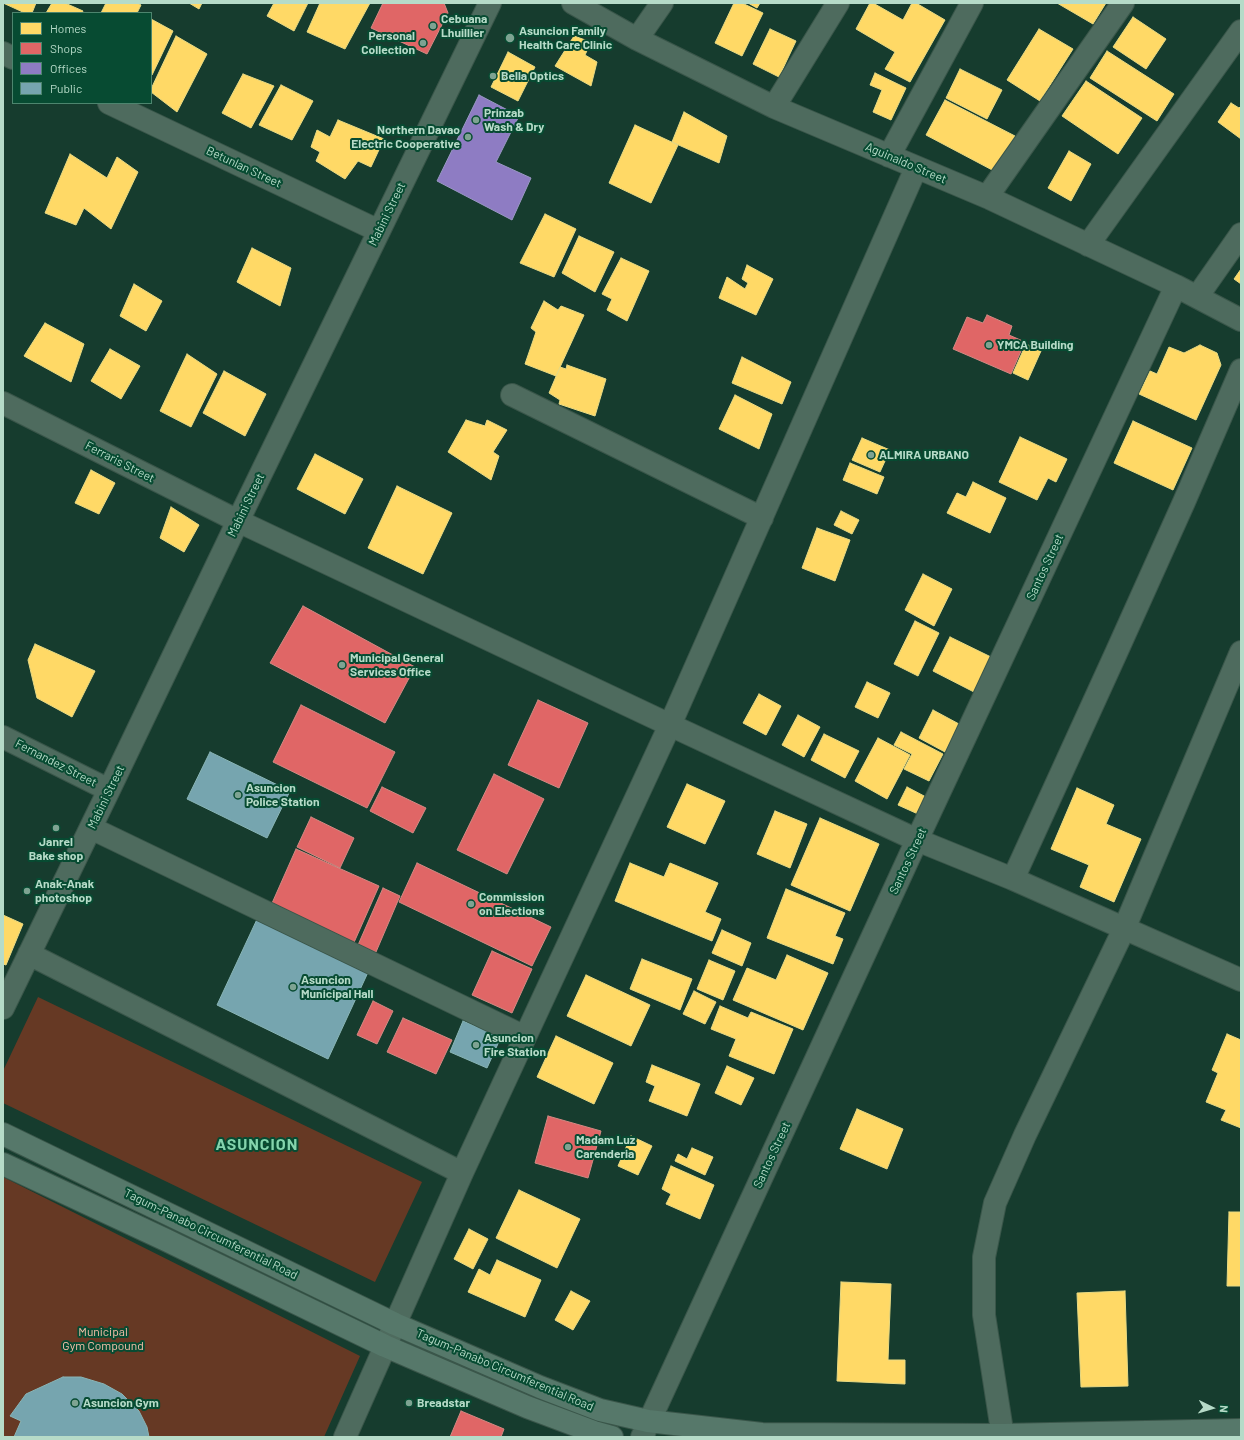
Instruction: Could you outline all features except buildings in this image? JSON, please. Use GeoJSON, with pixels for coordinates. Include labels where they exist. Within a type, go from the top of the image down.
{"type":"FeatureCollection","features":[{"type":"Feature","properties":{"kind":"highway","name":"Tagum-Panabo Circumferential Road"},"geometry":{"type":"LineString","coordinates":[[3,1134],[395,1324],[540,1387],[645,1429],[762,1435],[962,1436],[1090,1435],[1241,1430]]}},
{"type":"Feature","properties":{"kind":"highway","name":"Tagum-Panabo Circumferential Road"},"geometry":{"type":"LineString","coordinates":[[3,1164],[166,1240],[385,1346],[527,1407],[594,1432],[612,1437]]}},
{"type":"Feature","properties":{"kind":"highway"},"geometry":{"type":"LineString","coordinates":[[166,1240],[176,1218]]}},
{"type":"Feature","properties":{"kind":"street","name":"Mabini Street"},"geometry":{"type":"LineString","coordinates":[[3,1008],[110,790],[238,521],[490,3]]}},
{"type":"Feature","properties":{"kind":"street","name":"Aguinaldo Street"},"geometry":{"type":"LineString","coordinates":[[573,3],[637,39],[774,108],[987,197],[1176,286],[1241,320]]}},
{"type":"Feature","properties":{"kind":"street"},"geometry":{"type":"LineString","coordinates":[[637,39],[662,3]]}},
{"type":"Feature","properties":{"kind":"street"},"geometry":{"type":"LineString","coordinates":[[774,108],[838,3]]}},
{"type":"Feature","properties":{"kind":"street"},"geometry":{"type":"LineString","coordinates":[[889,156],[972,3]]}},
{"type":"Feature","properties":{"kind":"street"},"geometry":{"type":"LineString","coordinates":[[987,197],[1123,3]]}},
{"type":"Feature","properties":{"kind":"street"},"geometry":{"type":"LineString","coordinates":[[1088,244],[1241,31]]}},
{"type":"Feature","properties":{"kind":"street"},"geometry":{"type":"LineString","coordinates":[[3,53],[12,58]]}},
{"type":"Feature","properties":{"kind":"street","name":"Betunlan Street"},"geometry":{"type":"LineString","coordinates":[[111,104],[379,230]]}},
{"type":"Feature","properties":{"kind":"street"},"geometry":{"type":"LineString","coordinates":[[345,1437],[462,1173],[670,725],[916,168]]}},
{"type":"Feature","properties":{"kind":"street"},"geometry":{"type":"LineString","coordinates":[[1197,297],[1241,234]]}},
{"type":"Feature","properties":{"kind":"street","name":"Santos Street"},"geometry":{"type":"LineString","coordinates":[[645,1429],[917,840],[1176,286]]}},
{"type":"Feature","properties":{"kind":"street"},"geometry":{"type":"LineString","coordinates":[[1013,879],[1120,644],[1241,370]]}},
{"type":"Feature","properties":{"kind":"street"},"geometry":{"type":"LineString","coordinates":[[512,395],[762,518]]}},
{"type":"Feature","properties":{"kind":"street","name":"Ferraris Street"},"geometry":{"type":"LineString","coordinates":[[3,403],[238,521],[670,725],[917,840],[1013,879],[1241,980]]}},
{"type":"Feature","properties":{"kind":"street"},"geometry":{"type":"LineString","coordinates":[[1003,1436],[984,1315],[984,1257],[995,1203],[1025,1135],[1124,929],[1241,652]]}},
{"type":"Feature","properties":{"kind":"street","name":"Fernandez Street"},"geometry":{"type":"LineString","coordinates":[[3,737],[110,790]]}},
{"type":"Feature","properties":{"kind":"street"},"geometry":{"type":"LineString","coordinates":[[91,828],[525,1037]]}},
{"type":"Feature","properties":{"kind":"street"},"geometry":{"type":"LineString","coordinates":[[29,954],[462,1173]]}},
{"type":"Feature","properties":{"kind":"green space"},"geometry":{"type":"Polygon","coordinates":[[[38,997],[422,1182],[375,1282],[3,1103],[3,1071],[38,997]]]}},
{"type":"Feature","properties":{"kind":"green space","name":"Municipal Gym Compound"},"geometry":{"type":"Polygon","coordinates":[[[3,1177],[360,1356],[324,1437],[3,1437],[3,1177]]]}},
{"type":"Feature","properties":{"kind":"place","name":"Cebuana Lhuillier"},"geometry":{"type":"Point","coordinates":[433,26]}},
{"type":"Feature","properties":{"kind":"place","name":"Asuncion Family Health Care Clinic"},"geometry":{"type":"Point","coordinates":[510,38]}},
{"type":"Feature","properties":{"kind":"place","name":"Personal Collection"},"geometry":{"type":"Point","coordinates":[423,43]}},
{"type":"Feature","properties":{"kind":"place","name":"Bella Optics"},"geometry":{"type":"Point","coordinates":[493,76]}},
{"type":"Feature","properties":{"kind":"place","name":"Prinzab Wash & Dry"},"geometry":{"type":"Point","coordinates":[476,120]}},
{"type":"Feature","properties":{"kind":"place","name":"Northern Davao Electric Cooperative"},"geometry":{"type":"Point","coordinates":[468,137]}},
{"type":"Feature","properties":{"kind":"place","name":"YMCA Building"},"geometry":{"type":"Point","coordinates":[989,345]}},
{"type":"Feature","properties":{"kind":"place","name":"ALMIRA URBANO"},"geometry":{"type":"Point","coordinates":[871,455]}},
{"type":"Feature","properties":{"kind":"place","name":"Municipal General Services Office"},"geometry":{"type":"Point","coordinates":[342,665]}},
{"type":"Feature","properties":{"kind":"place","name":"Asuncion Police Station"},"geometry":{"type":"Point","coordinates":[238,795]}},
{"type":"Feature","properties":{"kind":"place","name":"Janrel Bake shop"},"geometry":{"type":"Point","coordinates":[56,828]}},
{"type":"Feature","properties":{"kind":"place","name":"Anak-Anak photoshop"},"geometry":{"type":"Point","coordinates":[27,891]}},
{"type":"Feature","properties":{"kind":"place","name":"Commission on Elections"},"geometry":{"type":"Point","coordinates":[471,904]}},
{"type":"Feature","properties":{"kind":"place","name":"Asuncion Municipal Hall"},"geometry":{"type":"Point","coordinates":[293,987]}},
{"type":"Feature","properties":{"kind":"place","name":"Asuncion Fire Station"},"geometry":{"type":"Point","coordinates":[476,1045]}},
{"type":"Feature","properties":{"kind":"place","name":"Madam Luz Carenderia"},"geometry":{"type":"Point","coordinates":[568,1147]}},
{"type":"Feature","properties":{"kind":"place","name":"Asuncion Gym"},"geometry":{"type":"Point","coordinates":[75,1403]}},
{"type":"Feature","properties":{"kind":"place","name":"Breadstar"},"geometry":{"type":"Point","coordinates":[409,1403]}},
{"type":"Feature","properties":{"kind":"district","name":"ASUNCION"},"geometry":{"type":"Point","coordinates":[257,1145]}}]}
